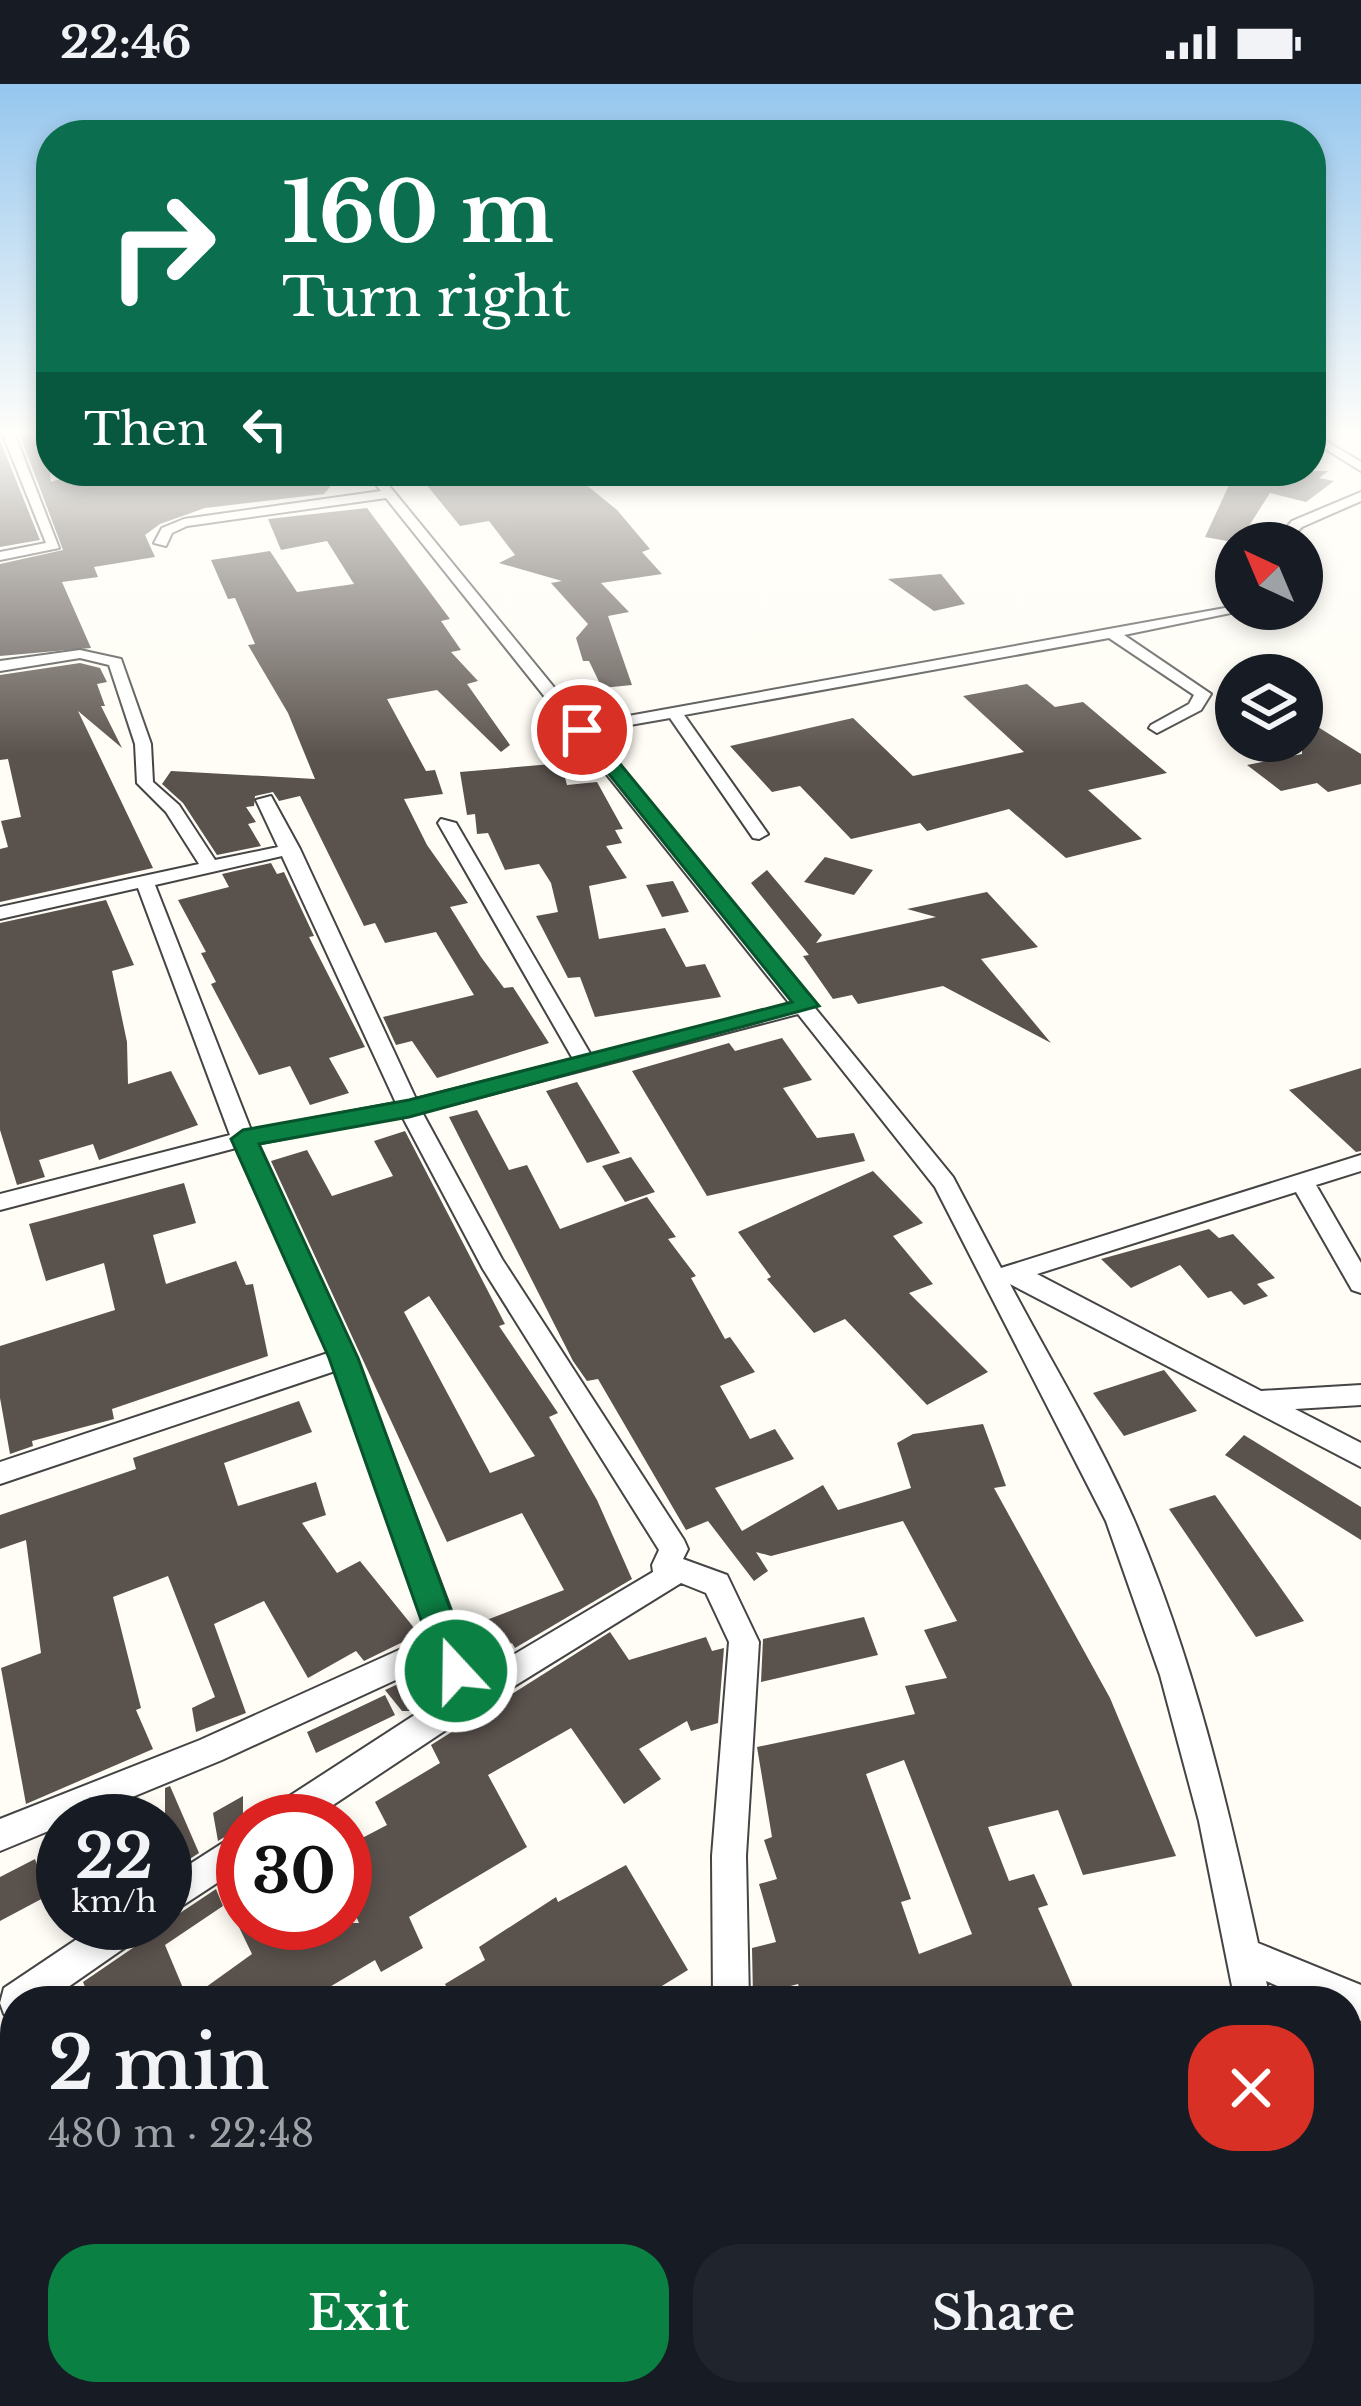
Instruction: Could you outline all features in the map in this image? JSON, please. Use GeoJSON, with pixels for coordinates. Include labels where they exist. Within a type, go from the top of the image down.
{"type":"FeatureCollection","features":[{"type":"Feature","properties":{"kind":"street"},"geometry":{"type":"LineString","coordinates":[[0,556],[54,545],[51,538]]}},
{"type":"Feature","properties":{"kind":"street"},"geometry":{"type":"LineString","coordinates":[[161,544],[164,538]]}},
{"type":"Feature","properties":{"kind":"street"},"geometry":{"type":"LineString","coordinates":[[425,538],[807,1006],[945,1183],[1004,1276],[1120,1520],[1175,1675],[1250,1986]]}},
{"type":"Feature","properties":{"kind":"street"},"geometry":{"type":"LineString","coordinates":[[582,730],[1215,614]]}},
{"type":"Feature","properties":{"kind":"street"},"geometry":{"type":"LineString","coordinates":[[1113,634],[1202,694],[1196,707],[1157,728]]}},
{"type":"Feature","properties":{"kind":"street"},"geometry":{"type":"LineString","coordinates":[[0,666],[80,654],[116,662],[142,744],[146,783],[173,808],[210,867]]}},
{"type":"Feature","properties":{"kind":"street"},"geometry":{"type":"LineString","coordinates":[[675,713],[759,834]]}},
{"type":"Feature","properties":{"kind":"street"},"geometry":{"type":"LineString","coordinates":[[265,800],[409,1108],[492,1262],[674,1549],[666,1565],[670,1577],[468,1698],[321,1794]]}},
{"type":"Feature","properties":{"kind":"street"},"geometry":{"type":"LineString","coordinates":[[447,823],[584,1061]]}},
{"type":"Feature","properties":{"kind":"street"},"geometry":{"type":"LineString","coordinates":[[0,913],[291,849]]}},
{"type":"Feature","properties":{"kind":"street"},"geometry":{"type":"LineString","coordinates":[[144,881],[243,1139],[343,1358],[468,1698]]}},
{"type":"Feature","properties":{"kind":"street"},"geometry":{"type":"LineString","coordinates":[[0,1202],[243,1139],[409,1108],[807,1006]]}},
{"type":"Feature","properties":{"kind":"street"},"geometry":{"type":"LineString","coordinates":[[1004,1276],[1361,1163]]}},
{"type":"Feature","properties":{"kind":"street"},"geometry":{"type":"LineString","coordinates":[[1303,1183],[1361,1285]]}},
{"type":"Feature","properties":{"kind":"street"},"geometry":{"type":"LineString","coordinates":[[1004,1276],[1262,1400],[1361,1456]]}},
{"type":"Feature","properties":{"kind":"street"},"geometry":{"type":"LineString","coordinates":[[0,1473],[343,1358]]}},
{"type":"Feature","properties":{"kind":"street"},"geometry":{"type":"LineString","coordinates":[[1262,1400],[1361,1395]]}},
{"type":"Feature","properties":{"kind":"street"},"geometry":{"type":"LineString","coordinates":[[666,1565],[718,1584],[744,1642],[729,1856],[730,1986]]}},
{"type":"Feature","properties":{"kind":"street"},"geometry":{"type":"LineString","coordinates":[[0,1835],[211,1750],[445,1643]]}},
{"type":"Feature","properties":{"kind":"street"},"geometry":{"type":"LineString","coordinates":[[39,1986],[92,1950]]}},
{"type":"Feature","properties":{"kind":"street"},"geometry":{"type":"LineString","coordinates":[[1245,1955],[1320,1986]]}},
{"type":"Feature","properties":{"kind":"building"},"geometry":{"type":"Polygon","coordinates":[[[0,538],[40,540],[0,547],[0,538]]]}},
{"type":"Feature","properties":{"kind":"building"},"geometry":{"type":"Polygon","coordinates":[[[59,538],[147,538],[155,557],[94,567],[98,577],[62,582],[91,648],[0,656],[0,564],[63,550],[59,538]]]}},
{"type":"Feature","properties":{"kind":"building"},"geometry":{"type":"Polygon","coordinates":[[[276,538],[390,538],[450,619],[441,621],[461,650],[451,652],[478,681],[467,684],[510,745],[501,752],[437,690],[387,699],[426,771],[435,770],[443,794],[404,799],[427,845],[468,903],[450,907],[481,957],[504,988],[513,987],[549,1043],[437,1078],[412,1041],[396,1045],[383,1017],[474,995],[436,932],[385,943],[375,923],[364,926],[300,796],[279,801],[273,792],[255,796],[254,806],[246,807],[256,822],[248,824],[261,846],[217,855],[183,803],[162,784],[171,771],[315,779],[288,713],[248,645],[255,644],[235,598],[228,599],[211,560],[270,551],[297,592],[354,584],[327,541],[281,550],[276,538]]]}},
{"type":"Feature","properties":{"kind":"building"},"geometry":{"type":"Polygon","coordinates":[[[502,538],[641,538],[650,549],[642,552],[662,574],[601,583],[629,612],[608,616],[632,685],[602,688],[589,661],[583,661],[576,638],[588,624],[551,583],[562,581],[499,563],[515,555],[502,538]]]}},
{"type":"Feature","properties":{"kind":"building"},"geometry":{"type":"Polygon","coordinates":[[[941,574],[965,604],[934,611],[888,579],[941,574]]]}},
{"type":"Feature","properties":{"kind":"building"},"geometry":{"type":"Polygon","coordinates":[[[80,663],[100,668],[107,682],[97,684],[105,706],[101,706],[122,748],[78,711],[153,868],[0,902],[0,849],[8,847],[1,821],[21,817],[8,759],[0,760],[0,675],[80,663]]]}},
{"type":"Feature","properties":{"kind":"building"},"geometry":{"type":"Polygon","coordinates":[[[1027,684],[1055,707],[1083,702],[1167,773],[1088,790],[1142,839],[1066,858],[1009,809],[927,831],[920,823],[851,839],[800,786],[772,792],[730,746],[853,718],[913,776],[1024,752],[963,696],[1027,684]]]}},
{"type":"Feature","properties":{"kind":"building"},"geometry":{"type":"Polygon","coordinates":[[[1323,730],[1361,754],[1361,784],[1328,792],[1317,783],[1281,791],[1247,765],[1323,762],[1323,730]]]}},
{"type":"Feature","properties":{"kind":"building"},"geometry":{"type":"Polygon","coordinates":[[[552,764],[556,774],[564,774],[567,785],[597,782],[623,829],[615,830],[622,843],[606,846],[627,878],[589,886],[599,939],[665,928],[686,967],[705,964],[721,997],[595,1017],[580,977],[568,978],[536,916],[558,912],[551,883],[539,864],[505,870],[488,833],[477,834],[475,814],[467,815],[460,772],[552,764]]]}},
{"type":"Feature","properties":{"kind":"building"},"geometry":{"type":"Polygon","coordinates":[[[825,857],[873,870],[854,895],[804,882],[825,857]]]}},
{"type":"Feature","properties":{"kind":"building"},"geometry":{"type":"Polygon","coordinates":[[[271,863],[277,874],[284,872],[314,936],[309,937],[365,1047],[329,1058],[349,1093],[310,1105],[290,1066],[259,1075],[211,984],[216,982],[201,953],[206,952],[178,900],[229,887],[222,874],[271,863]]]}},
{"type":"Feature","properties":{"kind":"building"},"geometry":{"type":"Polygon","coordinates":[[[767,870],[822,935],[816,943],[936,917],[907,909],[987,892],[1038,947],[981,959],[1051,1043],[943,986],[858,1004],[852,995],[833,999],[803,956],[809,955],[751,883],[767,870]]]}},
{"type":"Feature","properties":{"kind":"building"},"geometry":{"type":"Polygon","coordinates":[[[673,881],[689,912],[662,917],[646,885],[673,881]]]}},
{"type":"Feature","properties":{"kind":"building"},"geometry":{"type":"Polygon","coordinates":[[[106,900],[134,965],[112,971],[127,1042],[128,1084],[171,1071],[198,1125],[99,1160],[93,1144],[39,1160],[45,1177],[17,1185],[0,1130],[0,923],[106,900]]]}},
{"type":"Feature","properties":{"kind":"building"},"geometry":{"type":"Polygon","coordinates":[[[782,1038],[812,1080],[783,1088],[817,1138],[854,1133],[865,1161],[707,1196],[632,1071],[729,1043],[735,1051],[782,1038]]]}},
{"type":"Feature","properties":{"kind":"building"},"geometry":{"type":"Polygon","coordinates":[[[1361,1068],[1361,1151],[1356,1152],[1289,1090],[1361,1068]]]}},
{"type":"Feature","properties":{"kind":"building"},"geometry":{"type":"Polygon","coordinates":[[[577,1082],[620,1153],[587,1163],[546,1091],[577,1082]]]}},
{"type":"Feature","properties":{"kind":"building"},"geometry":{"type":"Polygon","coordinates":[[[477,1110],[509,1170],[527,1165],[560,1229],[647,1197],[676,1237],[668,1239],[696,1276],[691,1278],[725,1339],[730,1337],[755,1372],[720,1386],[750,1439],[775,1429],[794,1459],[715,1488],[742,1531],[823,1485],[838,1510],[911,1488],[897,1443],[913,1434],[983,1424],[1006,1486],[994,1488],[1110,1698],[1176,1856],[1083,1875],[1058,1810],[988,1827],[1009,1881],[1034,1874],[1048,1905],[1038,1908],[1072,1986],[753,1986],[752,1948],[776,1942],[759,1884],[777,1879],[764,1840],[772,1837],[757,1747],[915,1714],[905,1686],[947,1678],[924,1630],[957,1621],[903,1521],[771,1556],[756,1552],[768,1571],[754,1581],[708,1521],[686,1530],[598,1379],[587,1381],[449,1117],[477,1110]],[[904,1760],[866,1774],[911,1899],[901,1902],[919,1954],[972,1934],[904,1760]]]}},
{"type":"Feature","properties":{"kind":"building"},"geometry":{"type":"Polygon","coordinates":[[[405,1131],[505,1324],[499,1326],[558,1413],[549,1417],[597,1500],[632,1579],[515,1648],[512,1643],[484,1654],[471,1626],[564,1590],[522,1513],[447,1542],[271,1161],[307,1150],[332,1196],[393,1176],[374,1141],[405,1131]],[[429,1296],[404,1312],[490,1473],[535,1456],[429,1296]]]}},
{"type":"Feature","properties":{"kind":"building"},"geometry":{"type":"Polygon","coordinates":[[[631,1157],[655,1192],[625,1202],[602,1166],[631,1157]]]}},
{"type":"Feature","properties":{"kind":"building"},"geometry":{"type":"Polygon","coordinates":[[[873,1171],[923,1223],[893,1236],[933,1284],[909,1293],[988,1372],[927,1405],[845,1319],[814,1333],[767,1279],[771,1277],[738,1232],[873,1171]]]}},
{"type":"Feature","properties":{"kind":"building"},"geometry":{"type":"Polygon","coordinates":[[[184,1183],[196,1223],[153,1235],[166,1284],[236,1261],[246,1285],[253,1284],[268,1356],[112,1409],[114,1419],[32,1441],[33,1446],[10,1454],[0,1398],[0,1346],[115,1310],[104,1263],[46,1281],[29,1224],[184,1183]]]}},
{"type":"Feature","properties":{"kind":"building"},"geometry":{"type":"Polygon","coordinates":[[[1209,1229],[1219,1238],[1233,1234],[1275,1278],[1257,1284],[1268,1296],[1244,1305],[1231,1291],[1208,1298],[1180,1265],[1131,1288],[1101,1259],[1209,1229]]]}},
{"type":"Feature","properties":{"kind":"building"},"geometry":{"type":"Polygon","coordinates":[[[1164,1370],[1197,1411],[1124,1436],[1093,1393],[1164,1370]]]}},
{"type":"Feature","properties":{"kind":"building"},"geometry":{"type":"Polygon","coordinates":[[[299,1401],[312,1432],[224,1463],[238,1506],[316,1482],[326,1515],[302,1523],[337,1573],[360,1561],[419,1634],[364,1661],[356,1651],[308,1678],[264,1601],[214,1624],[246,1713],[196,1732],[192,1708],[215,1697],[168,1576],[113,1597],[141,1708],[136,1710],[153,1749],[49,1794],[36,1794],[36,1800],[26,1804],[1,1668],[41,1653],[26,1540],[0,1549],[0,1515],[136,1469],[133,1458],[299,1401]]]}},
{"type":"Feature","properties":{"kind":"building"},"geometry":{"type":"Polygon","coordinates":[[[1244,1435],[1361,1507],[1361,1540],[1225,1455],[1244,1435]]]}},
{"type":"Feature","properties":{"kind":"building"},"geometry":{"type":"Polygon","coordinates":[[[1215,1495],[1304,1621],[1256,1637],[1169,1509],[1215,1495]]]}},
{"type":"Feature","properties":{"kind":"building"},"geometry":{"type":"Polygon","coordinates":[[[864,1617],[878,1655],[761,1682],[763,1639],[864,1617]]]}},
{"type":"Feature","properties":{"kind":"building"},"geometry":{"type":"Polygon","coordinates":[[[610,1632],[629,1660],[706,1637],[712,1651],[724,1648],[718,1723],[691,1731],[687,1721],[639,1749],[661,1779],[624,1804],[571,1728],[488,1775],[527,1847],[409,1917],[423,1948],[381,1972],[375,1960],[331,1986],[207,1986],[252,1954],[250,1950],[372,1950],[372,1833],[387,1825],[375,1802],[440,1763],[431,1745],[610,1632]]]}},
{"type":"Feature","properties":{"kind":"building"},"geometry":{"type":"Polygon","coordinates":[[[431,1669],[443,1691],[413,1711],[402,1711],[385,1690],[431,1669]]]}},
{"type":"Feature","properties":{"kind":"building"},"geometry":{"type":"Polygon","coordinates":[[[385,1695],[395,1715],[316,1753],[307,1732],[385,1695]]]}},
{"type":"Feature","properties":{"kind":"building"},"geometry":{"type":"Polygon","coordinates":[[[35,1859],[36,1902],[0,1921],[0,1877],[35,1859]]]}},
{"type":"Feature","properties":{"kind":"building"},"geometry":{"type":"Polygon","coordinates":[[[626,1865],[688,1970],[662,1986],[446,1986],[485,1960],[479,1947],[556,1897],[558,1902],[626,1865]]]}},
{"type":"Feature","properties":{"kind":"building"},"geometry":{"type":"Polygon","coordinates":[[[216,1889],[216,1911],[192,1927],[192,1905],[216,1889]]]}},
{"type":"Feature","properties":{"kind":"building"},"geometry":{"type":"Polygon","coordinates":[[[130,1950],[167,1950],[182,1986],[85,1986],[83,1982],[130,1950]]]}},
{"type":"Feature","properties":{"kind":"route"},"geometry":{"type":"LineString","coordinates":[[456,1671],[343,1358],[243,1139],[409,1108],[807,1006],[582,730]]}}]}
